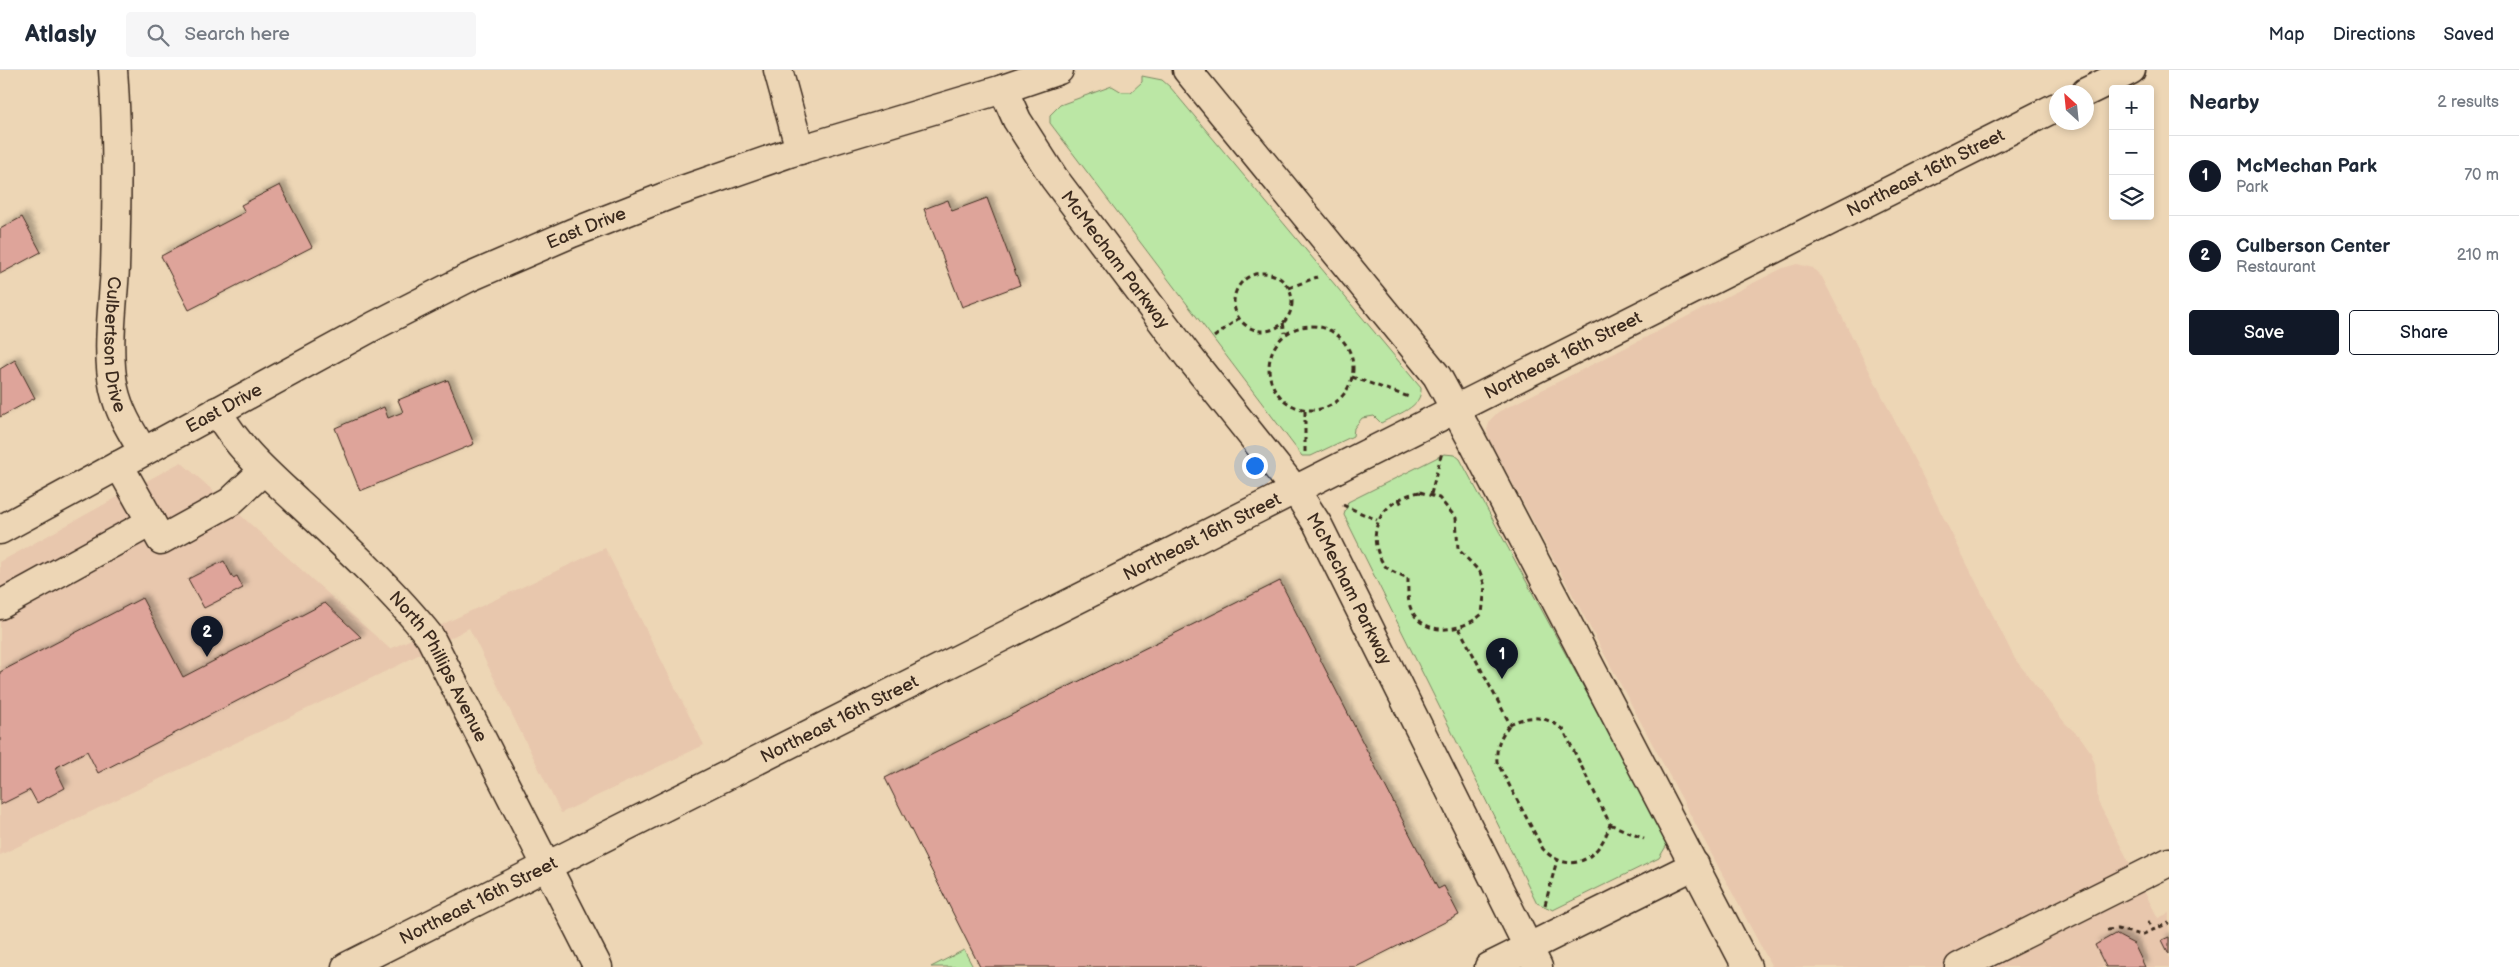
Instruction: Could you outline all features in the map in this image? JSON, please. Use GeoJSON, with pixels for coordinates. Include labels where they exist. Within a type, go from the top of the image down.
{"type":"FeatureCollection","features":[{"type":"Feature","properties":{"kind":"street","name":"Culbertson Drive"},"geometry":{"type":"LineString","coordinates":[[113,70],[117,121],[117,216],[111,360],[118,402],[126,423],[142,452]]}},
{"type":"Feature","properties":{"kind":"street"},"geometry":{"type":"LineString","coordinates":[[778,70],[800,150]]}},
{"type":"Feature","properties":{"kind":"street","name":"East Drive"},"geometry":{"type":"LineString","coordinates":[[142,452],[468,278],[607,219],[800,150],[1003,89],[1058,70]]}},
{"type":"Feature","properties":{"kind":"street"},"geometry":{"type":"LineString","coordinates":[[1188,70],[1437,376],[1695,865],[1739,964]]}},
{"type":"Feature","properties":{"kind":"street"},"geometry":{"type":"LineString","coordinates":[[2094,88],[2131,70]]}},
{"type":"Feature","properties":{"kind":"street","name":"McMecham Parkway"},"geometry":{"type":"LineString","coordinates":[[1003,89],[1017,120],[1054,178],[1190,357],[1296,491],[1318,525],[1533,957]]}},
{"type":"Feature","properties":{"kind":"street","name":"Northeast 16th Street"},"geometry":{"type":"LineString","coordinates":[[346,967],[1456,411],[2049,111]]}},
{"type":"Feature","properties":{"kind":"street","name":"North Phillips Avenue"},"geometry":{"type":"LineString","coordinates":[[217,411],[236,440],[263,471],[363,566],[430,637],[548,865],[598,967]]}},
{"type":"Feature","properties":{"kind":"street"},"geometry":{"type":"LineString","coordinates":[[0,530],[142,452]]}},
{"type":"Feature","properties":{"kind":"street"},"geometry":{"type":"LineString","coordinates":[[119,465],[161,540],[230,502],[263,471]]}},
{"type":"Feature","properties":{"kind":"street"},"geometry":{"type":"LineString","coordinates":[[0,605],[151,522]]}},
{"type":"Feature","properties":{"kind":"street"},"geometry":{"type":"LineString","coordinates":[[1959,967],[2169,862]]}},
{"type":"Feature","properties":{"kind":"street"},"geometry":{"type":"LineString","coordinates":[[1488,967],[1533,957],[1695,865]]}},
{"type":"Feature","properties":{"kind":"path"},"geometry":{"type":"LineString","coordinates":[[1264,272],[1282,279],[1292,296],[1290,314],[1283,323],[1266,331],[1257,330],[1241,322],[1234,305],[1238,287],[1244,279],[1252,274],[1264,272]]}},
{"type":"Feature","properties":{"kind":"path"},"geometry":{"type":"LineString","coordinates":[[1283,323],[1286,333]]}},
{"type":"Feature","properties":{"kind":"path"},"geometry":{"type":"LineString","coordinates":[[1323,326],[1336,333],[1351,351],[1354,364],[1352,377],[1341,397],[1333,404],[1318,410],[1305,410],[1284,401],[1275,391],[1269,378],[1270,354],[1277,341],[1286,333],[1298,327],[1323,326]]}},
{"type":"Feature","properties":{"kind":"path"},"geometry":{"type":"LineString","coordinates":[[1305,410],[1305,453]]}},
{"type":"Feature","properties":{"kind":"path"},"geometry":{"type":"LineString","coordinates":[[1431,494],[1444,444]]}},
{"type":"Feature","properties":{"kind":"path"},"geometry":{"type":"LineString","coordinates":[[1415,493],[1431,494],[1449,507],[1456,518],[1458,549],[1480,572],[1485,586],[1482,614],[1472,622],[1459,628],[1430,627],[1419,622],[1411,608],[1408,578],[1387,568],[1382,561],[1375,534],[1377,520],[1399,499],[1415,493]]}},
{"type":"Feature","properties":{"kind":"path"},"geometry":{"type":"LineString","coordinates":[[1399,499],[1402,504]]}},
{"type":"Feature","properties":{"kind":"path"},"geometry":{"type":"LineString","coordinates":[[1342,504],[1377,520]]}},
{"type":"Feature","properties":{"kind":"path"},"geometry":{"type":"LineString","coordinates":[[1459,628],[1510,724]]}},
{"type":"Feature","properties":{"kind":"path"},"geometry":{"type":"LineString","coordinates":[[1539,716],[1551,720],[1563,729],[1610,824],[1606,837],[1598,850],[1589,858],[1576,862],[1557,860],[1543,849],[1497,762],[1498,743],[1510,724],[1524,717],[1539,716]]}},
{"type":"Feature","properties":{"kind":"path"},"geometry":{"type":"LineString","coordinates":[[1543,914],[1557,860]]}},
{"type":"Feature","properties":{"kind":"path"},"geometry":{"type":"LineString","coordinates":[[2148,921],[2153,931]]}},
{"type":"Feature","properties":{"kind":"path"},"geometry":{"type":"LineString","coordinates":[[2099,934],[2107,930],[2117,929],[2141,935],[2169,923]]}},
{"type":"Feature","properties":{"kind":"shaded area"},"geometry":{"type":"Polygon","coordinates":[[[1797,264],[1813,268],[1822,277],[2015,659],[2065,723],[2081,738],[2090,751],[2095,764],[2098,802],[2158,918],[2169,913],[2169,967],[1772,967],[1489,439],[1487,430],[1490,420],[1498,412],[1783,268],[1797,264]]]}},
{"type":"Feature","properties":{"kind":"shaded area"},"geometry":{"type":"Polygon","coordinates":[[[181,462],[390,649],[605,548],[704,745],[561,813],[469,628],[399,665],[0,855],[0,562],[181,462]]]}},
{"type":"Feature","properties":{"kind":"green space"},"geometry":{"type":"Polygon","coordinates":[[[1142,76],[1162,80],[1170,87],[1421,388],[1417,401],[1407,410],[1381,423],[1374,416],[1362,418],[1354,428],[1353,436],[1311,456],[1302,456],[1050,123],[1050,115],[1060,105],[1112,86],[1122,92],[1131,92],[1142,82],[1142,76]]]}},
{"type":"Feature","properties":{"kind":"green space"},"geometry":{"type":"Polygon","coordinates":[[[1444,454],[1455,455],[1460,459],[1668,843],[1659,858],[1553,910],[1537,903],[1344,515],[1348,502],[1444,454]]]}},
{"type":"Feature","properties":{"kind":"green space"},"geometry":{"type":"Polygon","coordinates":[[[964,950],[973,967],[931,967],[964,950]]]}},
{"type":"Feature","properties":{"kind":"building"},"geometry":{"type":"Polygon","coordinates":[[[280,185],[312,247],[189,310],[161,256],[245,212],[241,205],[280,185]]]}},
{"type":"Feature","properties":{"kind":"building"},"geometry":{"type":"Polygon","coordinates":[[[987,198],[1020,285],[962,307],[924,209],[948,200],[952,211],[987,198]]]}},
{"type":"Feature","properties":{"kind":"building"},"geometry":{"type":"Polygon","coordinates":[[[22,217],[41,252],[0,274],[0,229],[22,217]]]}},
{"type":"Feature","properties":{"kind":"building"},"geometry":{"type":"Polygon","coordinates":[[[15,360],[35,398],[0,417],[0,369],[15,360]]]}},
{"type":"Feature","properties":{"kind":"building"},"geometry":{"type":"Polygon","coordinates":[[[448,380],[474,444],[360,491],[335,428],[384,407],[388,418],[403,412],[398,400],[448,380]]]}},
{"type":"Feature","properties":{"kind":"building"},"geometry":{"type":"Polygon","coordinates":[[[224,561],[233,578],[237,576],[243,588],[204,608],[188,579],[224,561]]]}},
{"type":"Feature","properties":{"kind":"building"},"geometry":{"type":"Polygon","coordinates":[[[1280,581],[1438,889],[1444,886],[1459,915],[1356,967],[980,967],[885,778],[1280,581]]]}},
{"type":"Feature","properties":{"kind":"building"},"geometry":{"type":"Polygon","coordinates":[[[142,598],[183,677],[325,603],[361,637],[98,773],[87,751],[55,768],[65,788],[37,803],[30,790],[0,805],[0,672],[142,598]]]}},
{"type":"Feature","properties":{"kind":"building"},"geometry":{"type":"Polygon","coordinates":[[[2115,934],[2134,944],[2145,967],[2106,967],[2095,945],[2115,934]]]}},
{"type":"Feature","properties":{"kind":"building"},"geometry":{"type":"Polygon","coordinates":[[[2169,937],[2169,954],[2162,940],[2169,937]]]}},
{"type":"Feature","properties":{"kind":"place","name":"Culberson Center"},"geometry":{"type":"Point","coordinates":[207,657]}},
{"type":"Feature","properties":{"kind":"place","name":"McMechan Park"},"geometry":{"type":"Point","coordinates":[1502,679]}}]}
